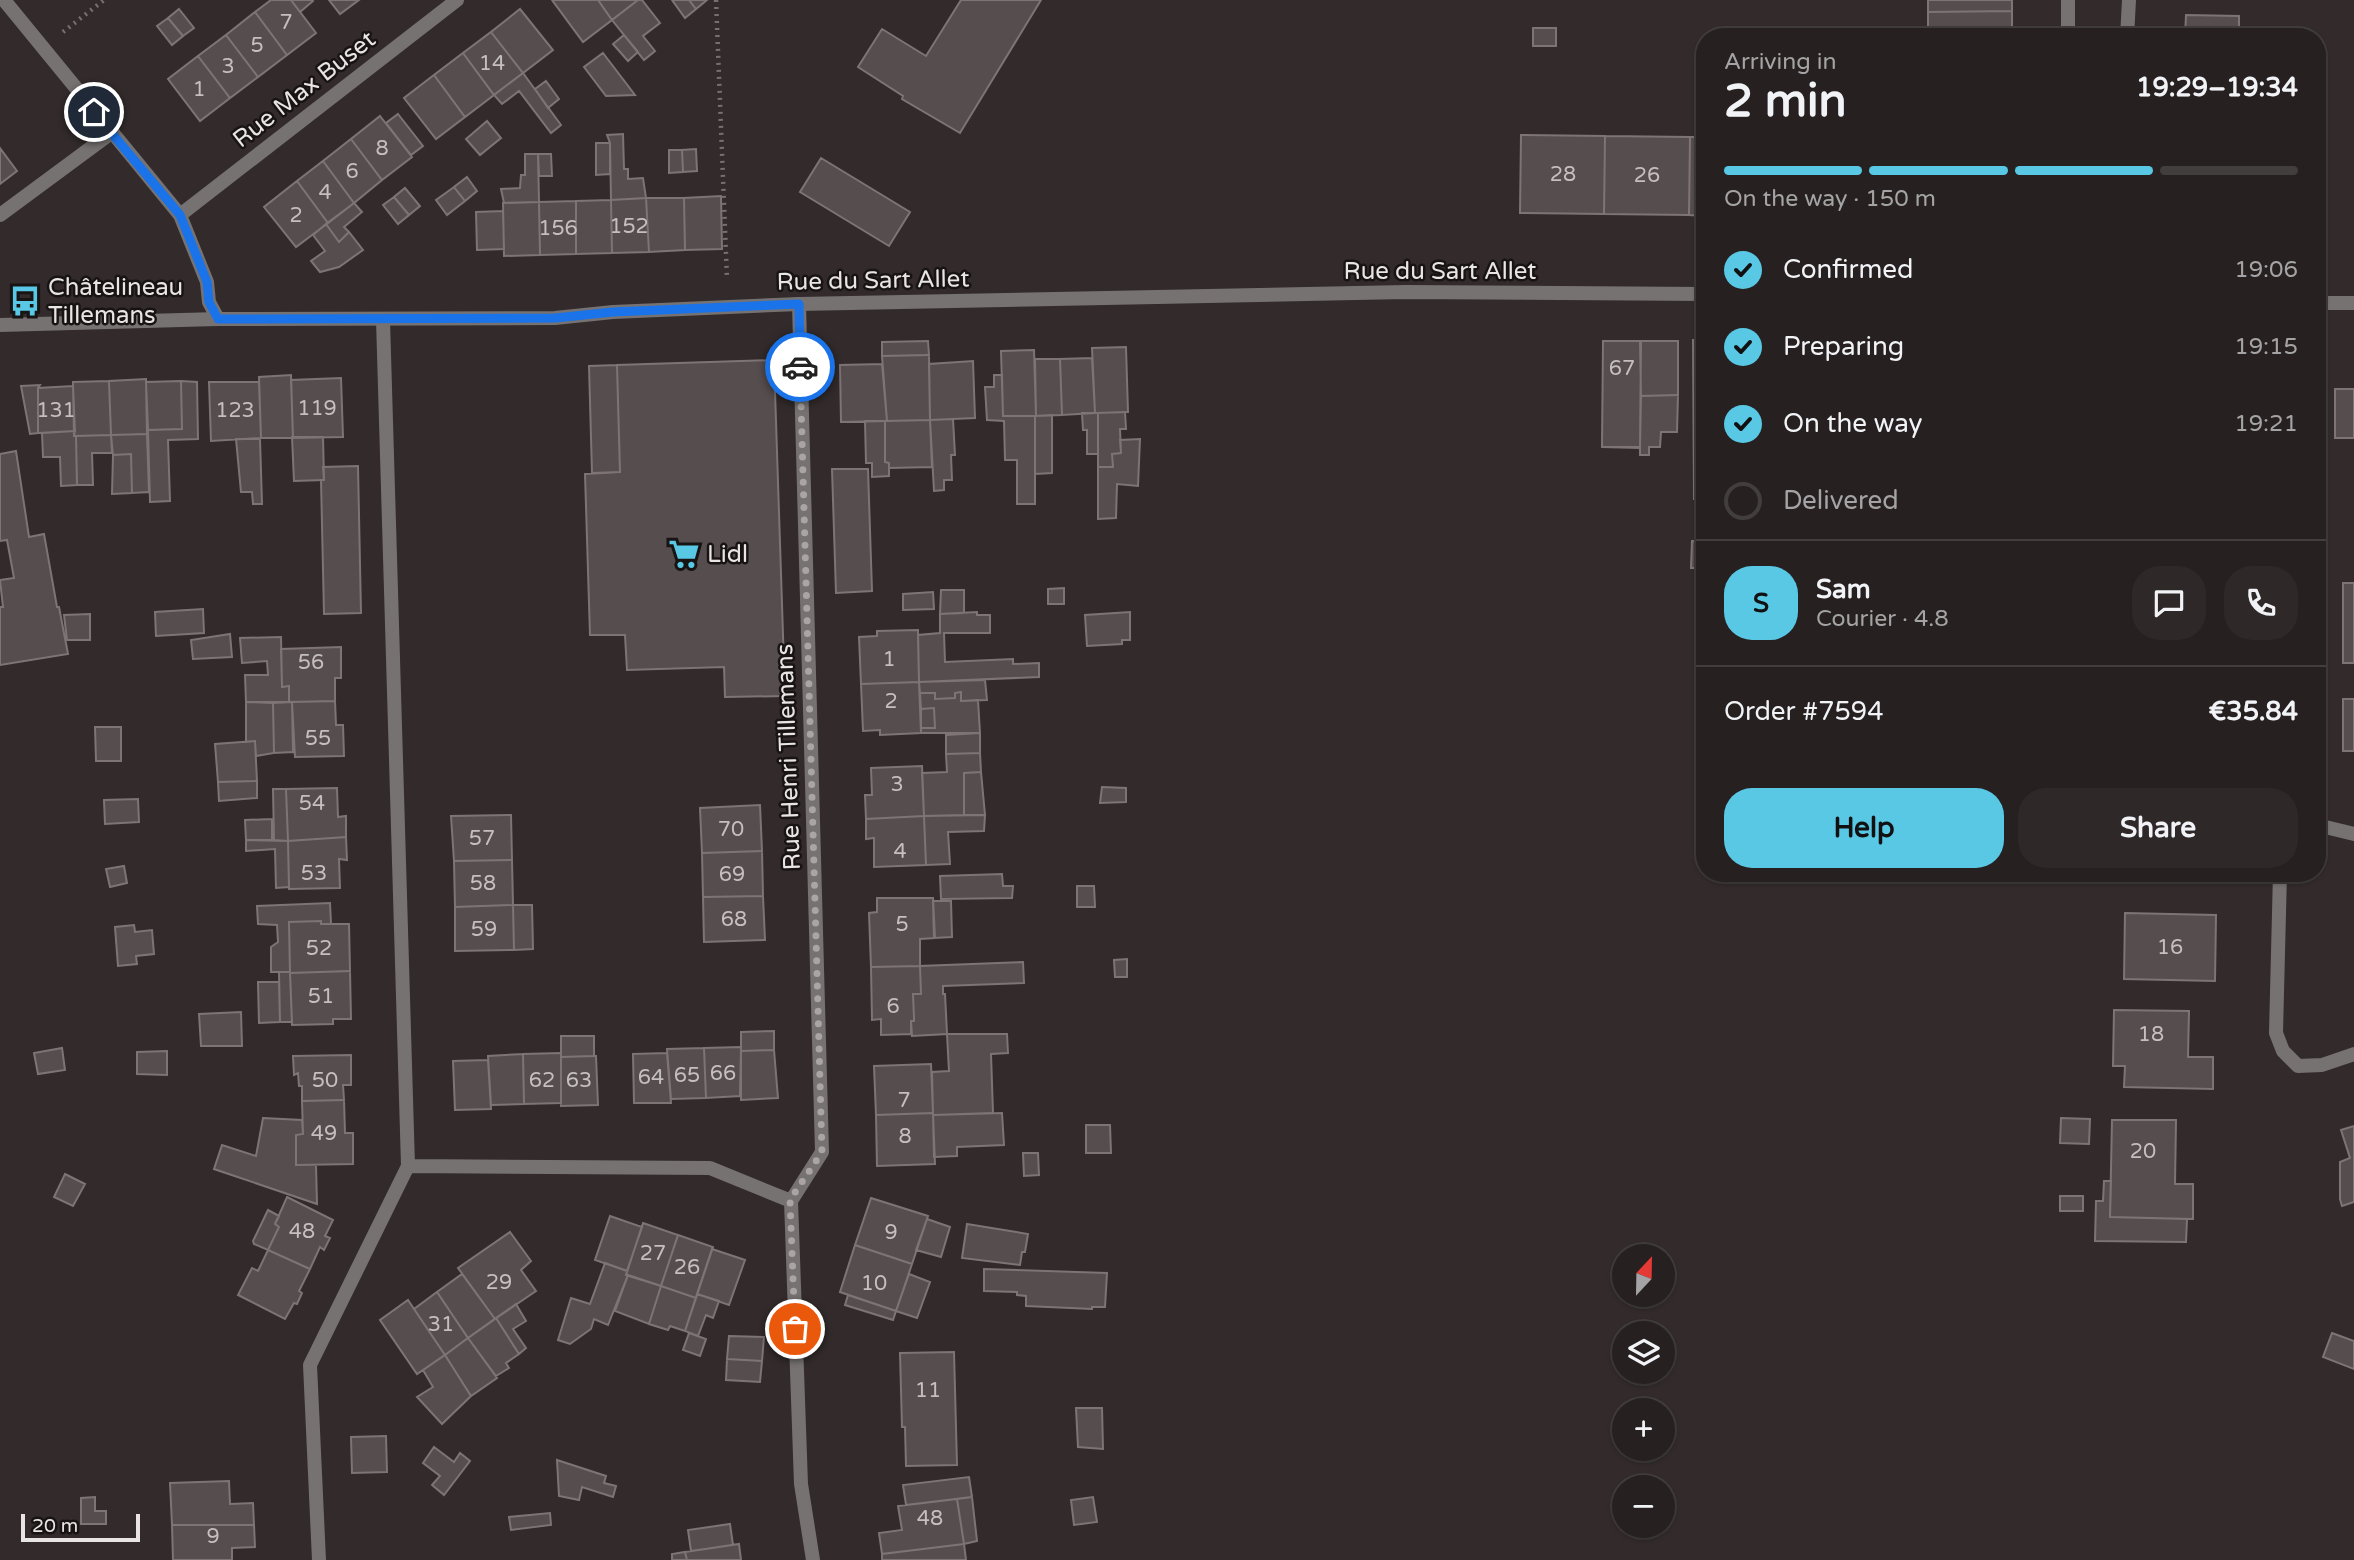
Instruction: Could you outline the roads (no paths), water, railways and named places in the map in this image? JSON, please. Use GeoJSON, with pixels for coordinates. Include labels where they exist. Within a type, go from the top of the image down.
{"type":"FeatureCollection","features":[{"type":"Feature","properties":{"kind":"street"},"geometry":{"type":"LineString","coordinates":[[4,0],[180,215],[207,282],[209,302],[218,319]]}},
{"type":"Feature","properties":{"kind":"street","name":"Rue Max Buset"},"geometry":{"type":"LineString","coordinates":[[180,215],[457,0]]}},
{"type":"Feature","properties":{"kind":"street"},"geometry":{"type":"LineString","coordinates":[[2068,0],[2068,28]]}},
{"type":"Feature","properties":{"kind":"street"},"geometry":{"type":"LineString","coordinates":[[2127,28],[2129,0]]}},
{"type":"Feature","properties":{"kind":"street"},"geometry":{"type":"LineString","coordinates":[[0,215],[111,133]]}},
{"type":"Feature","properties":{"kind":"street","name":"Rue du Sart Allet"},"geometry":{"type":"LineString","coordinates":[[0,325],[218,319],[555,318],[613,312],[799,304],[1405,292],[1696,294]]}},
{"type":"Feature","properties":{"kind":"street"},"geometry":{"type":"LineString","coordinates":[[2326,303],[2354,303]]}},
{"type":"Feature","properties":{"kind":"street","name":"Rue Henri Tillemans"},"geometry":{"type":"LineString","coordinates":[[790,1200],[822,1152],[799,304]]}},
{"type":"Feature","properties":{"kind":"street"},"geometry":{"type":"LineString","coordinates":[[319,1560],[310,1365],[408,1166],[383,320]]}},
{"type":"Feature","properties":{"kind":"street"},"geometry":{"type":"LineString","coordinates":[[2326,827],[2354,834]]}},
{"type":"Feature","properties":{"kind":"street"},"geometry":{"type":"LineString","coordinates":[[2280,882],[2276,1033],[2283,1051],[2298,1066],[2322,1065],[2354,1054]]}},
{"type":"Feature","properties":{"kind":"street"},"geometry":{"type":"LineString","coordinates":[[408,1166],[710,1168],[790,1200],[801,1484],[813,1560]]}},
{"type":"Feature","properties":{"kind":"place","name":"Châtelineau Tillemans"},"geometry":{"type":"Point","coordinates":[25,301]}},
{"type":"Feature","properties":{"kind":"place","name":"Lidl"},"geometry":{"type":"Point","coordinates":[684,554]}}]}
